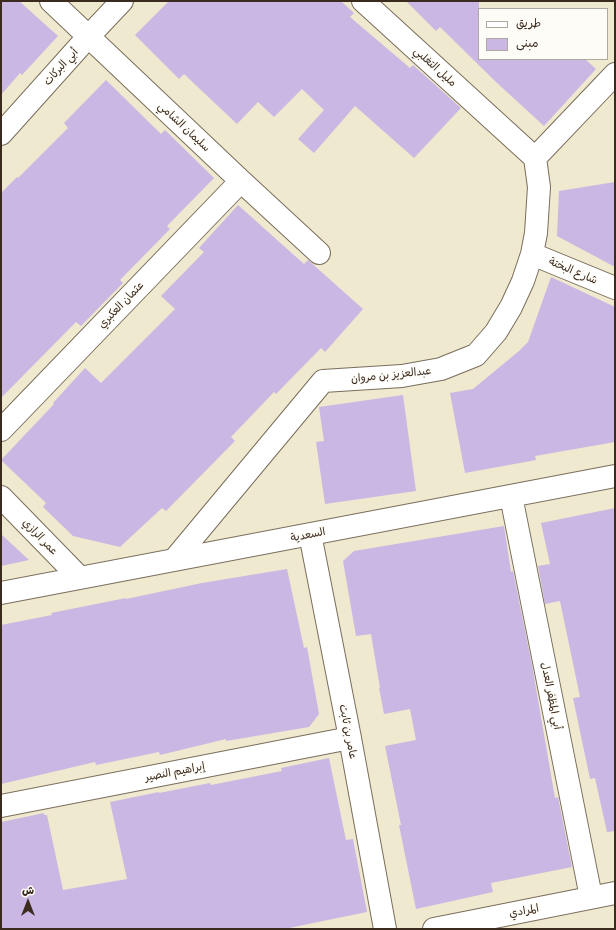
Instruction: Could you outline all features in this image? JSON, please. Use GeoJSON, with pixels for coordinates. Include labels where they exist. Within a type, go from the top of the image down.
{"type":"FeatureCollection","features":[{"type":"Feature","properties":{"kind":"street","name":"سليمان الشامي"},"geometry":{"type":"LineString","coordinates":[[51,1],[240,181],[319,252]]}},
{"type":"Feature","properties":{"kind":"street","name":"أبي البركات"},"geometry":{"type":"LineString","coordinates":[[1,134],[122,1]]}},
{"type":"Feature","properties":{"kind":"street","name":"مليل التغلبي"},"geometry":{"type":"LineString","coordinates":[[363,1],[535,158]]}},
{"type":"Feature","properties":{"kind":"street"},"geometry":{"type":"LineString","coordinates":[[535,158],[615,74]]}},
{"type":"Feature","properties":{"kind":"street","name":"عبدالعزيز بن مروان"},"geometry":{"type":"LineString","coordinates":[[174,560],[323,381],[402,376],[441,369],[476,354],[496,332],[512,308],[532,254],[536,233],[539,187],[535,158]]}},
{"type":"Feature","properties":{"kind":"street","name":"عثمان العكبري"},"geometry":{"type":"LineString","coordinates":[[1,430],[240,181]]}},
{"type":"Feature","properties":{"kind":"street","name":"شارع البختة"},"geometry":{"type":"LineString","coordinates":[[532,254],[615,288]]}},
{"type":"Feature","properties":{"kind":"street","name":"السعدية"},"geometry":{"type":"LineString","coordinates":[[1,593],[615,476]]}},
{"type":"Feature","properties":{"kind":"street","name":"أبي المظفر العدل"},"geometry":{"type":"LineString","coordinates":[[511,496],[591,897]]}},
{"type":"Feature","properties":{"kind":"street","name":"عمر الرازي"},"geometry":{"type":"LineString","coordinates":[[1,497],[80,578]]}},
{"type":"Feature","properties":{"kind":"street","name":"عامر بن ثابت"},"geometry":{"type":"LineString","coordinates":[[310,534],[350,738],[385,929]]}},
{"type":"Feature","properties":{"kind":"street","name":"إبراهيم النصير"},"geometry":{"type":"LineString","coordinates":[[1,806],[350,738]]}},
{"type":"Feature","properties":{"kind":"street","name":"المرادي"},"geometry":{"type":"LineString","coordinates":[[434,929],[615,892]]}},
{"type":"Feature","properties":{"kind":"building"},"geometry":{"type":"Polygon","coordinates":[[[1,1],[19,1],[58,36],[22,75],[20,73],[1,95],[1,1]]]}},
{"type":"Feature","properties":{"kind":"building"},"geometry":{"type":"Polygon","coordinates":[[[169,1],[341,1],[354,13],[350,17],[410,68],[413,65],[461,108],[414,158],[355,106],[314,153],[298,139],[324,110],[302,89],[274,117],[258,102],[237,124],[184,74],[179,79],[135,35],[169,1]]]}},
{"type":"Feature","properties":{"kind":"building"},"geometry":{"type":"Polygon","coordinates":[[[406,1],[479,1],[478,60],[586,60],[596,69],[544,126],[496,82],[440,27],[436,31],[406,1]]]}},
{"type":"Feature","properties":{"kind":"building"},"geometry":{"type":"Polygon","coordinates":[[[106,80],[161,134],[165,130],[214,178],[167,226],[170,229],[120,280],[123,283],[81,326],[76,322],[1,398],[1,193],[68,128],[64,123],[106,80]]]}},
{"type":"Feature","properties":{"kind":"building"},"geometry":{"type":"Polygon","coordinates":[[[615,182],[615,267],[557,236],[559,191],[615,182]]]}},
{"type":"Feature","properties":{"kind":"building"},"geometry":{"type":"Polygon","coordinates":[[[238,205],[304,264],[308,260],[363,309],[325,352],[321,348],[276,394],[274,392],[231,437],[235,441],[166,511],[162,508],[120,547],[73,536],[43,507],[46,503],[1,460],[54,404],[53,403],[85,368],[101,383],[175,309],[161,296],[204,252],[199,248],[238,205]]]}},
{"type":"Feature","properties":{"kind":"building"},"geometry":{"type":"Polygon","coordinates":[[[551,277],[615,307],[615,442],[535,456],[536,460],[465,473],[450,393],[473,389],[528,342],[551,277]]]}},
{"type":"Feature","properties":{"kind":"building"},"geometry":{"type":"Polygon","coordinates":[[[403,395],[416,491],[325,504],[316,442],[324,441],[319,407],[403,395]]]}},
{"type":"Feature","properties":{"kind":"building"},"geometry":{"type":"Polygon","coordinates":[[[615,508],[615,831],[607,832],[595,778],[590,779],[573,698],[580,697],[560,601],[545,604],[538,566],[550,564],[541,523],[615,508]]]}},
{"type":"Feature","properties":{"kind":"building"},"geometry":{"type":"Polygon","coordinates":[[[504,526],[511,572],[513,571],[532,665],[555,798],[558,797],[572,867],[491,883],[493,892],[416,909],[385,746],[416,740],[410,709],[384,714],[371,634],[356,636],[343,561],[354,551],[504,526]]]}},
{"type":"Feature","properties":{"kind":"building"},"geometry":{"type":"Polygon","coordinates":[[[1,534],[29,560],[1,566],[1,534]]]}},
{"type":"Feature","properties":{"kind":"building"},"geometry":{"type":"Polygon","coordinates":[[[287,569],[304,648],[307,647],[319,714],[309,727],[226,741],[226,739],[160,755],[159,752],[96,765],[95,762],[1,784],[1,625],[52,615],[51,613],[202,583],[287,569]]]}},
{"type":"Feature","properties":{"kind":"building"},"geometry":{"type":"Polygon","coordinates":[[[329,758],[346,840],[353,839],[367,912],[285,929],[1,929],[1,822],[44,813],[44,815],[47,815],[63,890],[127,879],[110,802],[282,771],[281,768],[329,758]]]}}]}
